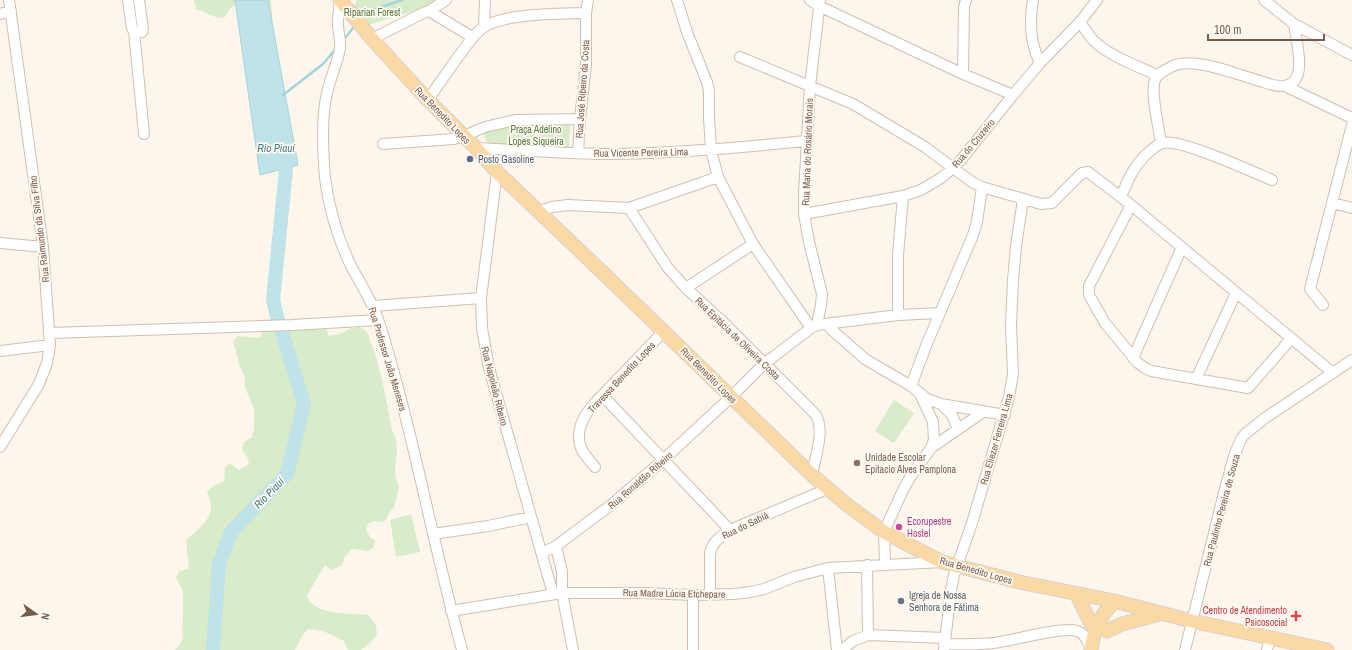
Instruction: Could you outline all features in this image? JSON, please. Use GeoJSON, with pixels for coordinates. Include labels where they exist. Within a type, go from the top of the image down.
{"type":"FeatureCollection","features":[{"type":"Feature","properties":{"kind":"main road","name":"Rua Benedito Lopes"},"geometry":{"type":"LineString","coordinates":[[345,3],[372,39],[497,172],[827,489],[884,532],[942,562],[1019,582],[1114,601],[1192,621],[1268,644],[1327,650]]}},
{"type":"Feature","properties":{"kind":"main road"},"geometry":{"type":"LineString","coordinates":[[1076,593],[1090,622],[1101,630]]}},
{"type":"Feature","properties":{"kind":"main road"},"geometry":{"type":"LineString","coordinates":[[1091,649],[1101,630],[1115,617],[1116,610],[1114,601]]}},
{"type":"Feature","properties":{"kind":"main road"},"geometry":{"type":"LineString","coordinates":[[1101,630],[1161,614]]}},
{"type":"Feature","properties":{"kind":"street","name":"Rua Raimundo da Silva Filho"},"geometry":{"type":"LineString","coordinates":[[0,446],[39,384],[47,363],[50,345],[43,247],[9,0]]}},
{"type":"Feature","properties":{"kind":"street"},"geometry":{"type":"LineString","coordinates":[[128,0],[132,28],[134,31],[144,134]]}},
{"type":"Feature","properties":{"kind":"street"},"geometry":{"type":"LineString","coordinates":[[134,31],[143,31],[139,0]]}},
{"type":"Feature","properties":{"kind":"street"},"geometry":{"type":"LineString","coordinates":[[372,39],[429,11],[446,0]]}},
{"type":"Feature","properties":{"kind":"street"},"geometry":{"type":"LineString","coordinates":[[484,27],[486,0]]}},
{"type":"Feature","properties":{"kind":"street","name":"Rua José Ribeiro da Costa"},"geometry":{"type":"LineString","coordinates":[[578,153],[586,65],[586,13],[588,0]]}},
{"type":"Feature","properties":{"kind":"street"},"geometry":{"type":"LineString","coordinates":[[677,0],[687,32],[708,82],[708,117],[711,150],[718,177],[753,244],[814,327],[898,316],[940,313]]}},
{"type":"Feature","properties":{"kind":"street"},"geometry":{"type":"LineString","coordinates":[[810,0],[820,3],[963,74],[1012,95]]}},
{"type":"Feature","properties":{"kind":"street"},"geometry":{"type":"LineString","coordinates":[[963,74],[964,7],[966,0]]}},
{"type":"Feature","properties":{"kind":"street"},"geometry":{"type":"LineString","coordinates":[[1033,0],[1030,24],[1031,40],[1040,63]]}},
{"type":"Feature","properties":{"kind":"street","name":"Rua do Cruzeiro"},"geometry":{"type":"LineString","coordinates":[[804,214],[903,196],[921,190],[941,178],[953,168],[1012,95],[1040,63],[1080,22],[1097,0]]}},
{"type":"Feature","properties":{"kind":"street"},"geometry":{"type":"LineString","coordinates":[[1264,0],[1294,24],[1352,55]]}},
{"type":"Feature","properties":{"kind":"street","name":"Rua Professor João Meneses"},"geometry":{"type":"LineString","coordinates":[[345,3],[338,24],[340,49],[326,94],[324,138],[325,178],[333,217],[342,242],[351,266],[373,306],[378,320],[411,437],[451,611],[462,650]]}},
{"type":"Feature","properties":{"kind":"street","name":"Rua Maria do Rosário Morais"},"geometry":{"type":"LineString","coordinates":[[814,327],[821,305],[822,294],[809,242],[804,214],[804,194],[810,86],[820,3]]}},
{"type":"Feature","properties":{"kind":"street"},"geometry":{"type":"LineString","coordinates":[[0,14],[11,11]]}},
{"type":"Feature","properties":{"kind":"street"},"geometry":{"type":"LineString","coordinates":[[429,11],[472,37]]}},
{"type":"Feature","properties":{"kind":"street"},"geometry":{"type":"LineString","coordinates":[[428,100],[472,37],[484,27],[501,21],[520,17],[586,13]]}},
{"type":"Feature","properties":{"kind":"street"},"geometry":{"type":"LineString","coordinates":[[1080,22],[1099,45],[1157,75]]}},
{"type":"Feature","properties":{"kind":"street"},"geometry":{"type":"LineString","coordinates":[[1284,86],[1295,80],[1299,68],[1294,24]]}},
{"type":"Feature","properties":{"kind":"street"},"geometry":{"type":"LineString","coordinates":[[740,57],[853,104],[925,146],[953,168],[982,187],[1041,204],[1049,204],[1054,201],[1082,173],[1086,171],[1090,172],[1333,373]]}},
{"type":"Feature","properties":{"kind":"street"},"geometry":{"type":"LineString","coordinates":[[1161,143],[1154,94],[1155,79],[1157,75],[1175,64],[1191,62],[1274,85],[1284,86],[1352,118]]}},
{"type":"Feature","properties":{"kind":"street"},"geometry":{"type":"LineString","coordinates":[[383,144],[454,139],[485,127],[515,120],[580,119]]}},
{"type":"Feature","properties":{"kind":"street"},"geometry":{"type":"LineString","coordinates":[[1323,305],[1310,289],[1352,125]]}},
{"type":"Feature","properties":{"kind":"street","name":"Rua Vicente Pereira Lima"},"geometry":{"type":"LineString","coordinates":[[476,148],[578,153],[644,153],[711,150],[807,141]]}},
{"type":"Feature","properties":{"kind":"street"},"geometry":{"type":"LineString","coordinates":[[1121,197],[1125,185],[1136,166],[1144,156],[1161,143],[1178,143],[1272,180]]}},
{"type":"Feature","properties":{"kind":"street","name":"Rua Napoleão Ribeiro"},"geometry":{"type":"LineString","coordinates":[[497,172],[481,298],[482,328],[489,368],[530,517],[558,594],[573,650]]}},
{"type":"Feature","properties":{"kind":"street"},"geometry":{"type":"LineString","coordinates":[[539,211],[552,207],[568,205],[629,208],[718,177]]}},
{"type":"Feature","properties":{"kind":"street"},"geometry":{"type":"LineString","coordinates":[[911,386],[940,313],[974,235],[982,187]]}},
{"type":"Feature","properties":{"kind":"street"},"geometry":{"type":"LineString","coordinates":[[898,316],[898,255],[903,196]]}},
{"type":"Feature","properties":{"kind":"street","name":"Rua Eliezer Ferreira Lima"},"geometry":{"type":"LineString","coordinates":[[944,644],[951,590],[1005,415],[1009,397],[1013,374],[1011,325],[1013,280],[1023,199]]}},
{"type":"Feature","properties":{"kind":"street"},"geometry":{"type":"LineString","coordinates":[[1332,203],[1352,208]]}},
{"type":"Feature","properties":{"kind":"street"},"geometry":{"type":"LineString","coordinates":[[1131,205],[1088,290],[1091,299],[1105,323],[1133,358],[1151,371],[1248,388],[1291,339]]}},
{"type":"Feature","properties":{"kind":"street","name":"Rua Epitácia de Oliveira Costa"},"geometry":{"type":"LineString","coordinates":[[629,208],[668,268],[686,288],[810,408],[818,420],[819,437],[812,475]]}},
{"type":"Feature","properties":{"kind":"street"},"geometry":{"type":"LineString","coordinates":[[0,243],[43,247]]}},
{"type":"Feature","properties":{"kind":"street"},"geometry":{"type":"LineString","coordinates":[[686,288],[753,244]]}},
{"type":"Feature","properties":{"kind":"street"},"geometry":{"type":"LineString","coordinates":[[1133,358],[1182,247]]}},
{"type":"Feature","properties":{"kind":"street"},"geometry":{"type":"LineString","coordinates":[[1196,380],[1236,293]]}},
{"type":"Feature","properties":{"kind":"street"},"geometry":{"type":"LineString","coordinates":[[373,306],[481,298]]}},
{"type":"Feature","properties":{"kind":"street"},"geometry":{"type":"LineString","coordinates":[[50,333],[292,325],[378,320]]}},
{"type":"Feature","properties":{"kind":"street"},"geometry":{"type":"LineString","coordinates":[[828,324],[832,330],[865,359],[911,386],[933,402],[1005,415]]}},
{"type":"Feature","properties":{"kind":"street","name":"Rua Ronaldão Ribeiro"},"geometry":{"type":"LineString","coordinates":[[542,553],[556,546],[611,505],[663,460],[764,364],[814,327]]}},
{"type":"Feature","properties":{"kind":"street","name":"Travessa Benedito Lopes"},"geometry":{"type":"LineString","coordinates":[[595,468],[582,450],[579,434],[582,420],[664,331]]}},
{"type":"Feature","properties":{"kind":"street"},"geometry":{"type":"LineString","coordinates":[[0,351],[50,345]]}},
{"type":"Feature","properties":{"kind":"street","name":"Rua Paulinho Pereira de Souza"},"geometry":{"type":"LineString","coordinates":[[1185,650],[1224,493],[1234,456],[1241,439],[1265,418],[1352,360]]}},
{"type":"Feature","properties":{"kind":"street"},"geometry":{"type":"LineString","coordinates":[[920,394],[932,422],[934,433],[931,448]]}},
{"type":"Feature","properties":{"kind":"street"},"geometry":{"type":"LineString","coordinates":[[603,396],[730,530]]}},
{"type":"Feature","properties":{"kind":"street"},"geometry":{"type":"LineString","coordinates":[[941,404],[952,415],[958,429]]}},
{"type":"Feature","properties":{"kind":"street"},"geometry":{"type":"LineString","coordinates":[[885,564],[884,532],[903,490],[914,471],[931,448],[983,412]]}},
{"type":"Feature","properties":{"kind":"street","name":"Rua do Sabiá"},"geometry":{"type":"LineString","coordinates":[[710,595],[710,562],[712,546],[718,538],[730,530],[827,489]]}},
{"type":"Feature","properties":{"kind":"street"},"geometry":{"type":"LineString","coordinates":[[433,534],[488,526],[530,517]]}},
{"type":"Feature","properties":{"kind":"street"},"geometry":{"type":"LineString","coordinates":[[556,546],[562,572],[558,594]]}},
{"type":"Feature","properties":{"kind":"street","name":"Rua Madre Lúcia Etchepare"},"geometry":{"type":"LineString","coordinates":[[451,611],[558,594],[642,593],[710,595],[750,592],[764,589],[794,577],[828,568],[942,562]]}},
{"type":"Feature","properties":{"kind":"street"},"geometry":{"type":"LineString","coordinates":[[868,565],[868,635]]}},
{"type":"Feature","properties":{"kind":"street"},"geometry":{"type":"LineString","coordinates":[[828,568],[837,650]]}},
{"type":"Feature","properties":{"kind":"street"},"geometry":{"type":"LineString","coordinates":[[693,595],[694,650]]}},
{"type":"Feature","properties":{"kind":"street"},"geometry":{"type":"LineString","coordinates":[[842,650],[853,641],[868,635],[944,644],[1014,645],[1051,632],[1072,630],[1082,633],[1087,639],[1091,649]]}},
{"type":"Feature","properties":{"kind":"green space"},"geometry":{"type":"Polygon","coordinates":[[[194,0],[271,0],[273,29],[239,2],[230,8],[225,17],[218,18],[196,9],[194,0]]]}},
{"type":"Feature","properties":{"kind":"green space","name":"Riparian Forest"},"geometry":{"type":"Polygon","coordinates":[[[357,0],[446,1],[365,26],[353,9],[357,0]]]}},
{"type":"Feature","properties":{"kind":"green space","name":"Praça Adelino Lopes Siqueira"},"geometry":{"type":"Polygon","coordinates":[[[525,123],[568,124],[570,126],[569,147],[491,144],[486,141],[484,136],[491,129],[496,127],[525,123]]]}},
{"type":"Feature","properties":{"kind":"green space"},"geometry":{"type":"Polygon","coordinates":[[[306,325],[325,326],[329,336],[340,334],[351,328],[360,327],[367,332],[382,379],[392,430],[396,440],[397,449],[395,470],[399,487],[394,508],[389,513],[386,520],[382,522],[374,521],[368,524],[366,530],[370,537],[375,541],[374,547],[368,551],[352,549],[344,558],[342,565],[332,570],[325,565],[307,595],[311,603],[323,610],[338,613],[368,615],[376,625],[377,635],[361,650],[348,650],[344,641],[323,631],[308,629],[302,636],[295,650],[175,650],[183,637],[183,591],[176,577],[179,571],[188,569],[187,539],[200,528],[208,517],[211,508],[207,491],[224,481],[225,467],[230,463],[239,470],[249,464],[247,457],[242,450],[244,442],[251,438],[254,429],[254,408],[245,388],[245,377],[240,367],[233,341],[238,336],[260,338],[263,328],[279,327],[293,330],[306,325]]]}},
{"type":"Feature","properties":{"kind":"green space"},"geometry":{"type":"Polygon","coordinates":[[[894,400],[914,413],[894,443],[875,431],[894,400]]]}},
{"type":"Feature","properties":{"kind":"green space"},"geometry":{"type":"Polygon","coordinates":[[[411,514],[420,552],[396,557],[390,520],[411,514]]]}},
{"type":"Feature","properties":{"kind":"water","name":"Rio Piauí"},"geometry":{"type":"Polygon","coordinates":[[[235,0],[268,0],[298,165],[260,175],[235,0]]]}},
{"type":"Feature","properties":{"kind":"waterway"},"geometry":{"type":"LineString","coordinates":[[362,17],[366,12],[402,0]]}},
{"type":"Feature","properties":{"kind":"waterway"},"geometry":{"type":"LineString","coordinates":[[346,37],[353,28]]}},
{"type":"Feature","properties":{"kind":"waterway"},"geometry":{"type":"LineString","coordinates":[[283,95],[323,64],[334,51]]}},
{"type":"Feature","properties":{"kind":"waterway","name":"Rio Piauí"},"geometry":{"type":"LineString","coordinates":[[213,650],[219,564],[231,532],[287,474],[304,404],[273,300],[286,170],[285,149]]}},
{"type":"Feature","properties":{"kind":"place","name":"Posto Gasoline"},"geometry":{"type":"Point","coordinates":[470,159]}},
{"type":"Feature","properties":{"kind":"place","name":"Unidade Escolar Epitacio Alves Pamplona"},"geometry":{"type":"Point","coordinates":[857,463]}},
{"type":"Feature","properties":{"kind":"place","name":"Ecorupestre Hostel"},"geometry":{"type":"Point","coordinates":[899,527]}},
{"type":"Feature","properties":{"kind":"place","name":"Igreja de Nossa Senhora de Fátima"},"geometry":{"type":"Point","coordinates":[901,601]}},
{"type":"Feature","properties":{"kind":"place","name":"Centro de Atendimento Psicosocial"},"geometry":{"type":"Point","coordinates":[1296,616]}}]}
